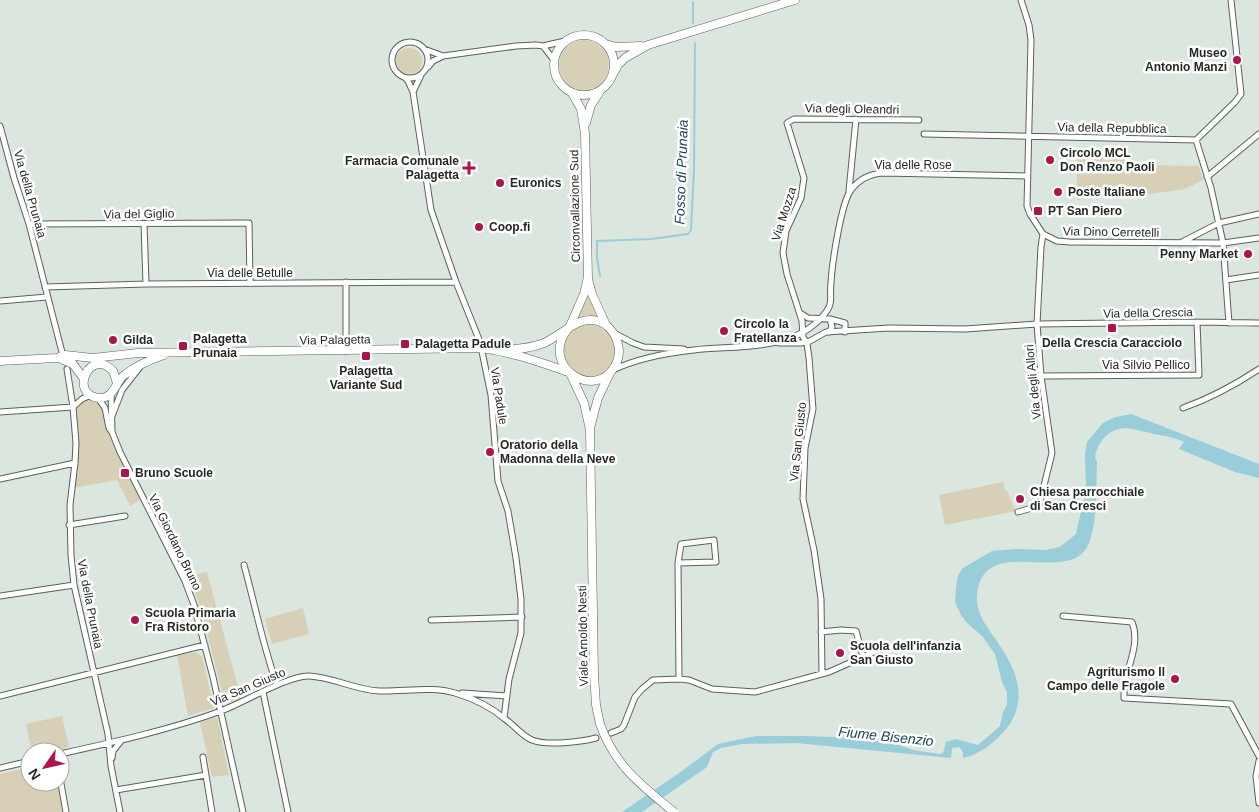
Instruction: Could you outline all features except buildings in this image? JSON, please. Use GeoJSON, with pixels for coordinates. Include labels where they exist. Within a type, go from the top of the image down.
{"type":"FeatureCollection","features":[{"type":"Feature","properties":{"kind":"street"},"geometry":{"type":"LineString","coordinates":[[606,44],[618,47],[648,45],[796,0]]}},
{"type":"Feature","properties":{"kind":"street"},"geometry":{"type":"LineString","coordinates":[[1229,323],[1223,243],[1196,140],[1241,94],[1231,0]]}},
{"type":"Feature","properties":{"kind":"street"},"geometry":{"type":"LineString","coordinates":[[1021,1],[1029,25],[1031,40],[1027,208],[1043,234]]}},
{"type":"Feature","properties":{"kind":"street"},"geometry":{"type":"LineString","coordinates":[[543,46],[554,60],[559,48],[574,36],[587,34],[599,38],[606,44],[614,57],[613,74]]}},
{"type":"Feature","properties":{"kind":"street"},"geometry":{"type":"LineString","coordinates":[[402,76],[413,78],[424,71],[433,61],[443,56],[516,46],[543,46],[566,41]]}},
{"type":"Feature","properties":{"kind":"street"},"geometry":{"type":"LineString","coordinates":[[413,92],[408,82],[395,69],[393,64],[392,59],[396,49],[400,45],[410,42],[443,56]]}},
{"type":"Feature","properties":{"kind":"street","name":"Circonvallazione Sud"},"geometry":{"type":"LineString","coordinates":[[585,132],[592,101],[608,84],[618,65],[625,58],[648,45]]}},
{"type":"Feature","properties":{"kind":"street"},"geometry":{"type":"LineString","coordinates":[[413,92],[428,59],[424,49]]}},
{"type":"Feature","properties":{"kind":"street","name":"Circonvallazione Sud"},"geometry":{"type":"LineString","coordinates":[[554,60],[558,80],[572,93],[581,109],[585,132],[588,279],[592,294],[607,326]]}},
{"type":"Feature","properties":{"kind":"street"},"geometry":{"type":"LineString","coordinates":[[572,93],[588,95],[602,89]]}},
{"type":"Feature","properties":{"kind":"street","name":"Via Padule"},"geometry":{"type":"LineString","coordinates":[[413,92],[431,210],[481,348],[491,395],[497,475],[508,511],[516,558],[522,617],[521,633],[514,660],[504,718]]}},
{"type":"Feature","properties":{"kind":"street","name":"Via degli Oleandri"},"geometry":{"type":"LineString","coordinates":[[787,122],[794,119],[919,120]]}},
{"type":"Feature","properties":{"kind":"street"},"geometry":{"type":"LineString","coordinates":[[803,333],[821,319],[831,305],[831,284],[835,250],[840,223],[849,193],[856,119]]}},
{"type":"Feature","properties":{"kind":"street","name":"Via Mozza"},"geometry":{"type":"LineString","coordinates":[[787,122],[804,178],[801,198],[788,226],[782,249],[784,265],[799,313],[803,333]]}},
{"type":"Feature","properties":{"kind":"street","name":"Via della Prunaia"},"geometry":{"type":"LineString","coordinates":[[0,126],[29,224],[63,356]]}},
{"type":"Feature","properties":{"kind":"street","name":"Via della Repubblica"},"geometry":{"type":"LineString","coordinates":[[924,134],[1196,140]]}},
{"type":"Feature","properties":{"kind":"street"},"geometry":{"type":"LineString","coordinates":[[1207,177],[1259,134]]}},
{"type":"Feature","properties":{"kind":"street","name":"Via delle Rose"},"geometry":{"type":"LineString","coordinates":[[849,193],[863,178],[878,174],[1027,176]]}},
{"type":"Feature","properties":{"kind":"street","name":"Via Dino Cerretelli"},"geometry":{"type":"LineString","coordinates":[[1180,243],[1219,223],[1259,214]]}},
{"type":"Feature","properties":{"kind":"street","name":"Via del Giglio"},"geometry":{"type":"LineString","coordinates":[[29,224],[249,223],[250,283]]}},
{"type":"Feature","properties":{"kind":"street"},"geometry":{"type":"LineString","coordinates":[[144,224],[146,284]]}},
{"type":"Feature","properties":{"kind":"street","name":"Via Dino Cerretelli"},"geometry":{"type":"LineString","coordinates":[[1043,234],[1057,241],[1069,242],[1223,243],[1259,238]]}},
{"type":"Feature","properties":{"kind":"street","name":"Via degli Allori"},"geometry":{"type":"LineString","coordinates":[[1018,512],[1039,506],[1052,453],[1041,376],[1038,324],[1043,234]]}},
{"type":"Feature","properties":{"kind":"street"},"geometry":{"type":"LineString","coordinates":[[1226,280],[1259,274]]}},
{"type":"Feature","properties":{"kind":"street","name":"Circonvallazione Sud"},"geometry":{"type":"LineString","coordinates":[[568,329],[584,294],[588,279]]}},
{"type":"Feature","properties":{"kind":"street"},"geometry":{"type":"LineString","coordinates":[[346,282],[346,351]]}},
{"type":"Feature","properties":{"kind":"street","name":"Via delle Betulle"},"geometry":{"type":"LineString","coordinates":[[45,287],[146,284],[456,282]]}},
{"type":"Feature","properties":{"kind":"street"},"geometry":{"type":"LineString","coordinates":[[0,302],[48,297]]}},
{"type":"Feature","properties":{"kind":"street"},"geometry":{"type":"LineString","coordinates":[[799,313],[808,318],[845,323],[845,332]]}},
{"type":"Feature","properties":{"kind":"street","name":"Via Palagetta"},"geometry":{"type":"LineString","coordinates":[[500,350],[541,344],[574,324],[588,320],[601,322],[614,333],[644,347],[692,350]]}},
{"type":"Feature","properties":{"kind":"street"},"geometry":{"type":"LineString","coordinates":[[828,332],[832,327],[830,320]]}},
{"type":"Feature","properties":{"kind":"street","name":"Via Silvio Pellico"},"geometry":{"type":"LineString","coordinates":[[1041,376],[1199,375],[1197,322]]}},
{"type":"Feature","properties":{"kind":"street","name":"Via della Crescia"},"geometry":{"type":"LineString","coordinates":[[1038,324],[1259,323]]}},
{"type":"Feature","properties":{"kind":"street"},"geometry":{"type":"LineString","coordinates":[[806,342],[828,332],[889,328],[965,329],[1038,324]]}},
{"type":"Feature","properties":{"kind":"street"},"geometry":{"type":"LineString","coordinates":[[568,329],[561,341],[559,352],[562,362],[569,373]]}},
{"type":"Feature","properties":{"kind":"street"},"geometry":{"type":"LineString","coordinates":[[611,372],[616,364],[619,353],[614,333]]}},
{"type":"Feature","properties":{"kind":"street","name":"Via Palagetta"},"geometry":{"type":"LineString","coordinates":[[776,343],[803,333]]}},
{"type":"Feature","properties":{"kind":"street","name":"Via San Giusto"},"geometry":{"type":"LineString","coordinates":[[803,333],[808,351],[813,409],[805,448],[803,499],[814,550],[821,599],[822,674]]}},
{"type":"Feature","properties":{"kind":"street","name":"Via Palagetta"},"geometry":{"type":"LineString","coordinates":[[0,361],[63,356],[93,358],[122,354],[481,348],[500,350],[535,360],[588,381],[599,379],[638,360],[692,350],[806,342]]}},
{"type":"Feature","properties":{"kind":"street","name":"Via Palagetta"},"geometry":{"type":"LineString","coordinates":[[63,356],[94,366],[103,365],[122,354]]}},
{"type":"Feature","properties":{"kind":"street","name":"Via Palagetta"},"geometry":{"type":"LineString","coordinates":[[111,394],[117,383],[131,370],[143,363],[171,354]]}},
{"type":"Feature","properties":{"kind":"street"},"geometry":{"type":"LineString","coordinates":[[63,356],[73,364],[84,379]]}},
{"type":"Feature","properties":{"kind":"street","name":"Via Giordano Bruno"},"geometry":{"type":"LineString","coordinates":[[112,416],[122,390],[143,363]]}},
{"type":"Feature","properties":{"kind":"street"},"geometry":{"type":"LineString","coordinates":[[103,365],[113,371],[117,383]]}},
{"type":"Feature","properties":{"kind":"street"},"geometry":{"type":"LineString","coordinates":[[94,366],[87,371],[84,379],[84,387],[94,396]]}},
{"type":"Feature","properties":{"kind":"street"},"geometry":{"type":"LineString","coordinates":[[1183,408],[1213,397],[1259,368]]}},
{"type":"Feature","properties":{"kind":"street","name":"Via della Prunaia"},"geometry":{"type":"LineString","coordinates":[[67,369],[76,443],[69,525],[74,585],[109,743],[120,812]]}},
{"type":"Feature","properties":{"kind":"street","name":"Viale Arnoldo Nesti"},"geometry":{"type":"LineString","coordinates":[[590,430],[598,398],[611,372]]}},
{"type":"Feature","properties":{"kind":"street","name":"Viale Arnoldo Nesti"},"geometry":{"type":"LineString","coordinates":[[569,373],[584,404],[590,430],[594,675],[596,705],[600,724],[612,749],[628,773],[674,812]]}},
{"type":"Feature","properties":{"kind":"street"},"geometry":{"type":"LineString","coordinates":[[0,412],[73,407],[82,399],[94,396],[105,397],[111,394]]}},
{"type":"Feature","properties":{"kind":"street","name":"Via Giordano Bruno"},"geometry":{"type":"LineString","coordinates":[[111,394],[114,426],[112,432]]}},
{"type":"Feature","properties":{"kind":"street","name":"Via Giordano Bruno"},"geometry":{"type":"LineString","coordinates":[[94,396],[105,408],[109,428],[185,581],[194,605],[243,812]]}},
{"type":"Feature","properties":{"kind":"street"},"geometry":{"type":"LineString","coordinates":[[0,479],[75,463]]}},
{"type":"Feature","properties":{"kind":"street"},"geometry":{"type":"LineString","coordinates":[[69,525],[125,516]]}},
{"type":"Feature","properties":{"kind":"street"},"geometry":{"type":"LineString","coordinates":[[678,563],[716,562],[714,540],[681,544],[678,563],[679,679]]}},
{"type":"Feature","properties":{"kind":"street"},"geometry":{"type":"LineString","coordinates":[[244,565],[266,653],[277,685]]}},
{"type":"Feature","properties":{"kind":"street"},"geometry":{"type":"LineString","coordinates":[[0,596],[74,585]]}},
{"type":"Feature","properties":{"kind":"street"},"geometry":{"type":"LineString","coordinates":[[1063,616],[1132,622],[1135,628],[1135,635],[1130,669],[1125,682],[1124,698],[1231,704],[1259,756]]}},
{"type":"Feature","properties":{"kind":"street"},"geometry":{"type":"LineString","coordinates":[[431,620],[522,617]]}},
{"type":"Feature","properties":{"kind":"street"},"geometry":{"type":"LineString","coordinates":[[821,632],[856,631],[863,657]]}},
{"type":"Feature","properties":{"kind":"street"},"geometry":{"type":"LineString","coordinates":[[0,696],[205,645]]}},
{"type":"Feature","properties":{"kind":"street"},"geometry":{"type":"LineString","coordinates":[[611,733],[624,725],[635,697],[649,683],[660,679],[689,680],[712,689],[749,692],[766,690],[840,668],[882,649]]}},
{"type":"Feature","properties":{"kind":"street","name":"Via San Giusto"},"geometry":{"type":"LineString","coordinates":[[70,752],[121,741],[220,711],[277,685],[308,676],[380,691],[438,690],[507,696]]}},
{"type":"Feature","properties":{"kind":"street"},"geometry":{"type":"LineString","coordinates":[[263,692],[288,812]]}},
{"type":"Feature","properties":{"kind":"street","name":"Via San Giusto"},"geometry":{"type":"LineString","coordinates":[[456,693],[473,700],[504,718],[530,739],[538,742],[596,738]]}},
{"type":"Feature","properties":{"kind":"street"},"geometry":{"type":"LineString","coordinates":[[111,763],[113,751],[121,741]]}},
{"type":"Feature","properties":{"kind":"street"},"geometry":{"type":"LineString","coordinates":[[203,757],[212,812]]}},
{"type":"Feature","properties":{"kind":"street"},"geometry":{"type":"LineString","coordinates":[[1259,761],[1256,776],[1259,803]]}},
{"type":"Feature","properties":{"kind":"street"},"geometry":{"type":"LineString","coordinates":[[0,768],[20,763]]}},
{"type":"Feature","properties":{"kind":"street"},"geometry":{"type":"LineString","coordinates":[[116,790],[206,775]]}},
{"type":"Feature","properties":{"kind":"street"},"geometry":{"type":"LineString","coordinates":[[62,792],[66,812]]}},
{"type":"Feature","properties":{"kind":"shaded area"},"geometry":{"type":"Polygon","coordinates":[[[584,40],[594,42],[602,47],[607,55],[609,65],[607,75],[602,83],[594,88],[584,90],[574,88],[566,83],[561,75],[559,65],[561,55],[566,47],[574,42],[584,40]]]}},
{"type":"Feature","properties":{"kind":"shaded area"},"geometry":{"type":"Polygon","coordinates":[[[409,48],[418,52],[422,61],[418,70],[409,74],[400,70],[396,61],[400,52],[409,48]]]}},
{"type":"Feature","properties":{"kind":"shaded area"},"geometry":{"type":"Polygon","coordinates":[[[1077,150],[1132,153],[1133,162],[1136,165],[1199,166],[1203,180],[1185,189],[1131,197],[1090,197],[1077,200],[1077,150]]]}},
{"type":"Feature","properties":{"kind":"shaded area"},"geometry":{"type":"Polygon","coordinates":[[[588,297],[598,316],[578,317],[588,297]]]}},
{"type":"Feature","properties":{"kind":"shaded area"},"geometry":{"type":"Polygon","coordinates":[[[584,325],[594,325],[608,332],[615,346],[615,356],[608,370],[594,377],[584,377],[574,373],[567,366],[563,356],[563,346],[567,336],[574,329],[584,325]]]}},
{"type":"Feature","properties":{"kind":"shaded area"},"geometry":{"type":"Polygon","coordinates":[[[91,395],[103,404],[108,424],[143,498],[130,506],[117,480],[72,488],[75,463],[73,407],[91,395]]]}},
{"type":"Feature","properties":{"kind":"shaded area"},"geometry":{"type":"Polygon","coordinates":[[[1003,482],[1005,491],[1007,491],[1016,511],[945,525],[939,495],[1003,482]]]}},
{"type":"Feature","properties":{"kind":"shaded area"},"geometry":{"type":"Polygon","coordinates":[[[207,572],[241,698],[225,704],[202,612],[189,577],[207,572]]]}},
{"type":"Feature","properties":{"kind":"shaded area"},"geometry":{"type":"Polygon","coordinates":[[[303,608],[309,634],[272,644],[265,619],[303,608]]]}},
{"type":"Feature","properties":{"kind":"shaded area"},"geometry":{"type":"Polygon","coordinates":[[[197,653],[202,657],[214,708],[188,716],[177,655],[197,653]]]}},
{"type":"Feature","properties":{"kind":"shaded area"},"geometry":{"type":"Polygon","coordinates":[[[62,716],[68,742],[30,742],[26,724],[62,716]]]}},
{"type":"Feature","properties":{"kind":"shaded area"},"geometry":{"type":"Polygon","coordinates":[[[217,718],[218,721],[229,775],[212,777],[200,722],[217,718]]]}},
{"type":"Feature","properties":{"kind":"shaded area"},"geometry":{"type":"Polygon","coordinates":[[[20,769],[20,792],[60,792],[63,812],[0,812],[0,774],[20,769]]]}},
{"type":"Feature","properties":{"kind":"water","name":"Fiume Bisenzio"},"geometry":{"type":"Polygon","coordinates":[[[1131,414],[1259,464],[1259,478],[1235,472],[1179,449],[1184,442],[1173,438],[1126,428],[1109,433],[1101,441],[1096,452],[1096,504],[1093,526],[1088,545],[1078,557],[1063,562],[1010,562],[994,566],[983,576],[977,595],[978,609],[984,622],[1012,666],[1016,677],[1019,698],[1013,719],[992,743],[976,754],[963,758],[963,752],[959,747],[952,748],[951,758],[796,743],[742,744],[721,748],[713,752],[707,767],[642,812],[622,812],[718,744],[756,736],[852,738],[890,742],[913,750],[940,754],[943,753],[946,742],[956,739],[978,745],[1000,726],[1003,712],[1007,705],[1007,692],[1002,682],[995,654],[982,636],[967,623],[955,602],[958,575],[963,568],[992,551],[1015,549],[1045,550],[1060,547],[1076,534],[1086,489],[1085,453],[1087,442],[1103,423],[1116,417],[1131,414]]]}},
{"type":"Feature","properties":{"kind":"waterway","name":"Fosso di Prunaia"},"geometry":{"type":"LineString","coordinates":[[693,2],[693,23]]}},
{"type":"Feature","properties":{"kind":"waterway","name":"Fosso di Prunaia"},"geometry":{"type":"LineString","coordinates":[[600,276],[597,241],[652,239],[688,234],[691,230],[694,170],[695,43]]}},
{"type":"Feature","properties":{"kind":"place","name":"Museo Antonio Manzi"},"geometry":{"type":"Point","coordinates":[1237,60]}},
{"type":"Feature","properties":{"kind":"place","name":"Circolo MCL Don Renzo Paoli"},"geometry":{"type":"Point","coordinates":[1050,160]}},
{"type":"Feature","properties":{"kind":"place","name":"Farmacia Comunale Palagetta"},"geometry":{"type":"Point","coordinates":[469,168]}},
{"type":"Feature","properties":{"kind":"place","name":"Euronics"},"geometry":{"type":"Point","coordinates":[500,183]}},
{"type":"Feature","properties":{"kind":"place","name":"Poste Italiane"},"geometry":{"type":"Point","coordinates":[1058,192]}},
{"type":"Feature","properties":{"kind":"place","name":"PT San Piero"},"geometry":{"type":"Point","coordinates":[1038,211]}},
{"type":"Feature","properties":{"kind":"place","name":"Coop.fi"},"geometry":{"type":"Point","coordinates":[479,227]}},
{"type":"Feature","properties":{"kind":"place","name":"Penny Market"},"geometry":{"type":"Point","coordinates":[1248,254]}},
{"type":"Feature","properties":{"kind":"place","name":"Della Crescia Caracciolo"},"geometry":{"type":"Point","coordinates":[1112,328]}},
{"type":"Feature","properties":{"kind":"place","name":"Circolo la Fratellanza"},"geometry":{"type":"Point","coordinates":[724,331]}},
{"type":"Feature","properties":{"kind":"place","name":"Gilda"},"geometry":{"type":"Point","coordinates":[113,340]}},
{"type":"Feature","properties":{"kind":"place","name":"Palagetta Padule"},"geometry":{"type":"Point","coordinates":[405,344]}},
{"type":"Feature","properties":{"kind":"place","name":"Palagetta Prunaia"},"geometry":{"type":"Point","coordinates":[183,346]}},
{"type":"Feature","properties":{"kind":"place","name":"Palagetta Variante Sud"},"geometry":{"type":"Point","coordinates":[366,356]}},
{"type":"Feature","properties":{"kind":"place","name":"Oratorio della Madonna della Neve"},"geometry":{"type":"Point","coordinates":[490,452]}},
{"type":"Feature","properties":{"kind":"place","name":"Bruno Scuole"},"geometry":{"type":"Point","coordinates":[125,473]}},
{"type":"Feature","properties":{"kind":"place","name":"Chiesa parrocchiale di San Cresci"},"geometry":{"type":"Point","coordinates":[1020,499]}},
{"type":"Feature","properties":{"kind":"place","name":"Scuola Primaria Fra Ristoro"},"geometry":{"type":"Point","coordinates":[135,620]}},
{"type":"Feature","properties":{"kind":"place","name":"Scuola dell'infanzia San Giusto"},"geometry":{"type":"Point","coordinates":[840,653]}},
{"type":"Feature","properties":{"kind":"place","name":"Agriturismo Il Campo delle Fragole"},"geometry":{"type":"Point","coordinates":[1175,679]}}]}
